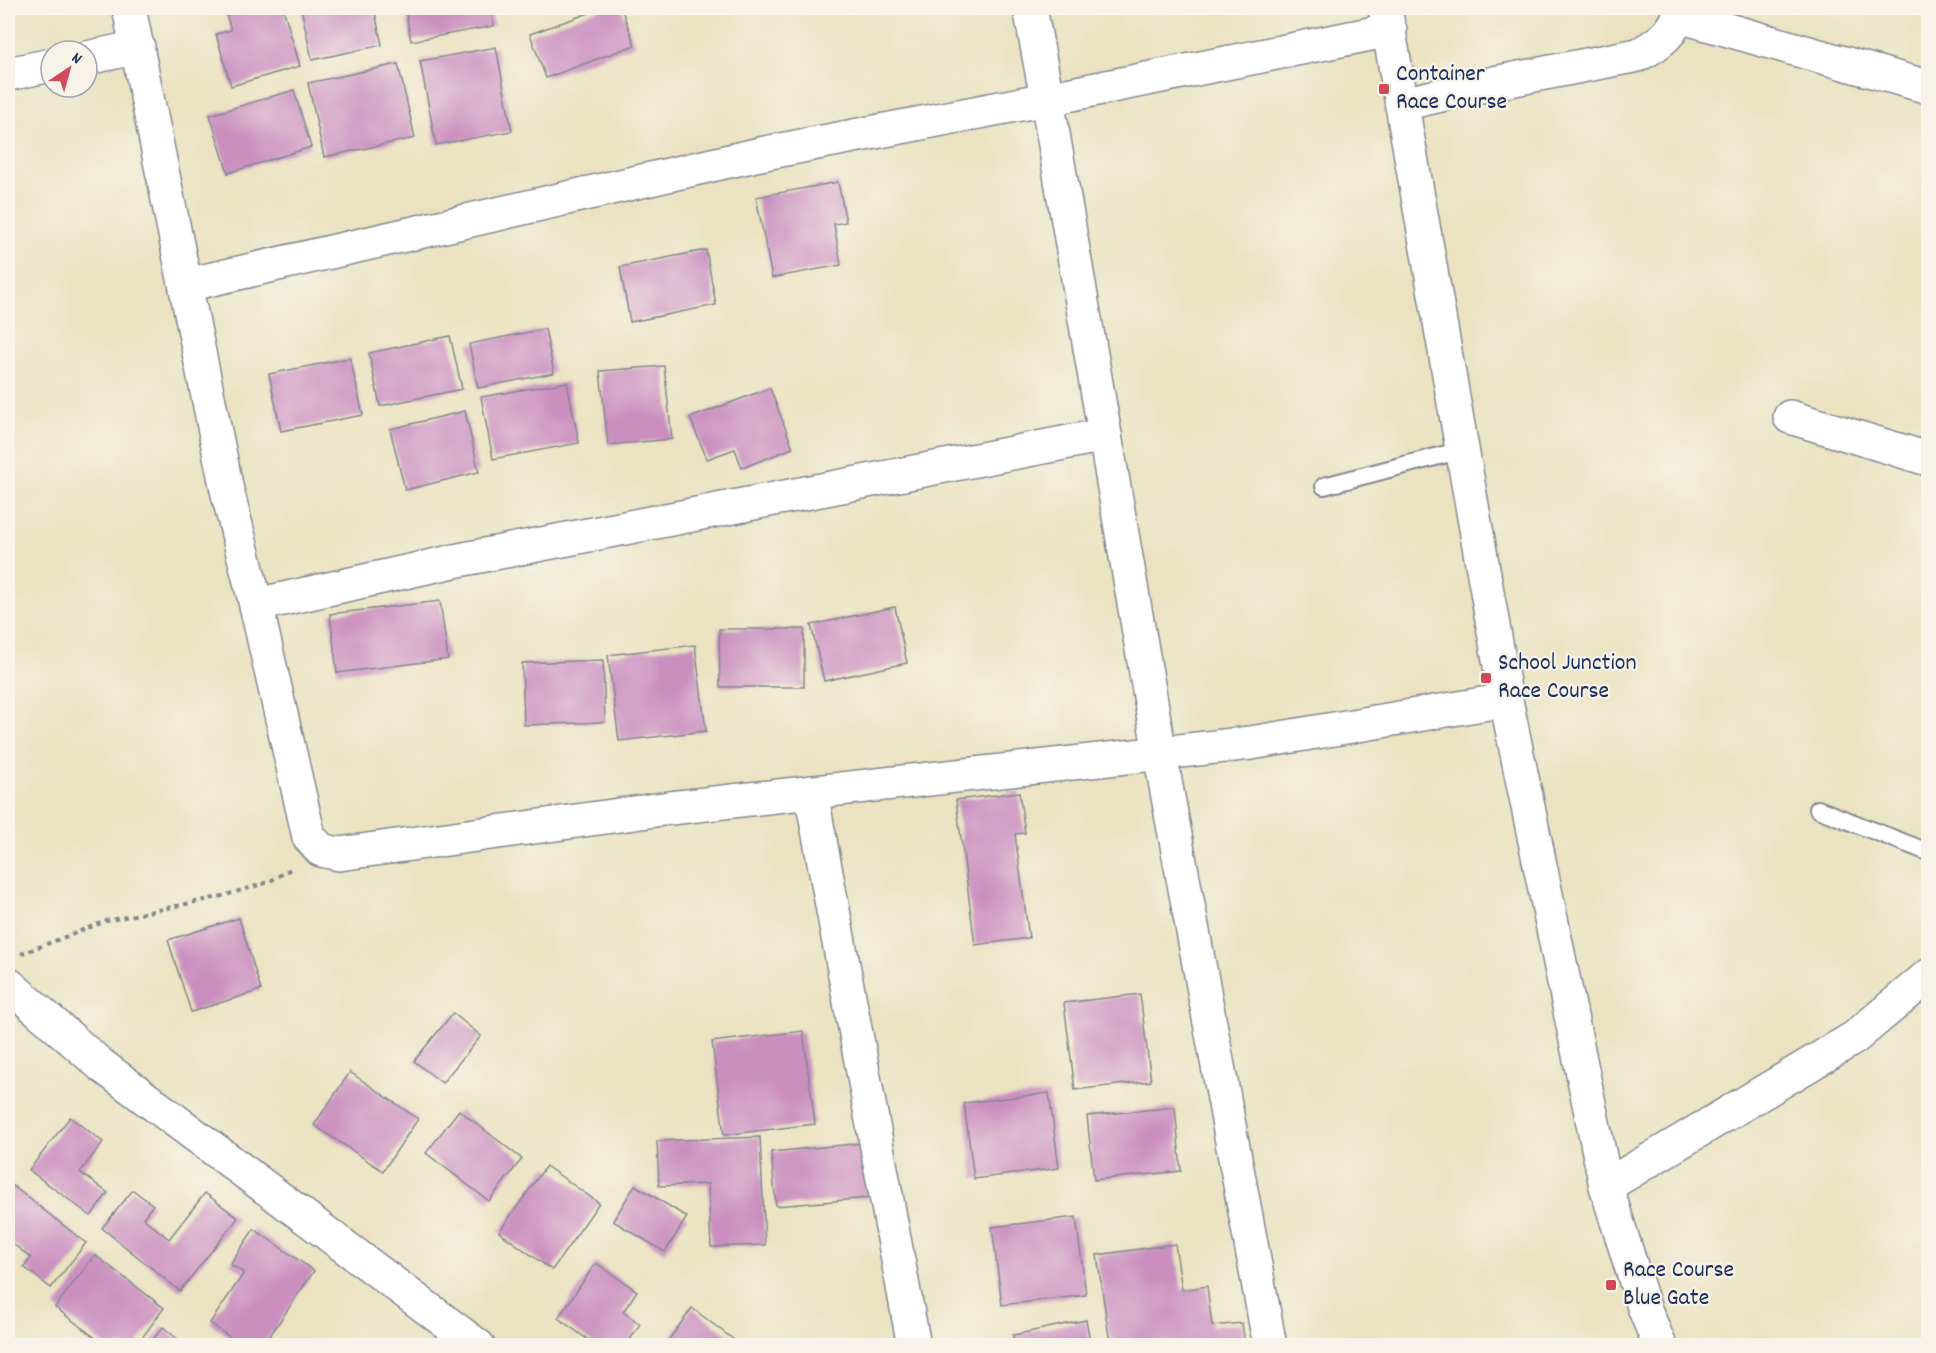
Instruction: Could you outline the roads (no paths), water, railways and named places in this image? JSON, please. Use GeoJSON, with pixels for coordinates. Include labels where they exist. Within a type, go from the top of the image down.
{"type":"FeatureCollection","features":[{"type":"Feature","properties":{"kind":"street"},"geometry":{"type":"LineString","coordinates":[[129,8],[227,490],[309,837],[321,850],[339,854],[670,808],[1251,743],[1506,700]]}},
{"type":"Feature","properties":{"kind":"street"},"geometry":{"type":"LineString","coordinates":[[1030,8],[1160,754],[1270,1346]]}},
{"type":"Feature","properties":{"kind":"street"},"geometry":{"type":"LineString","coordinates":[[1402,104],[1494,83],[1638,55],[1659,44],[1669,34],[1680,12],[1929,87]]}},
{"type":"Feature","properties":{"kind":"street"},"geometry":{"type":"LineString","coordinates":[[186,285],[760,154],[1047,99],[1388,19],[1506,700],[1606,1186],[1644,1307],[1659,1346]]}},
{"type":"Feature","properties":{"kind":"street"},"geometry":{"type":"LineString","coordinates":[[99,55],[138,47]]}},
{"type":"Feature","properties":{"kind":"street"},"geometry":{"type":"LineString","coordinates":[[8,74],[39,68]]}},
{"type":"Feature","properties":{"kind":"street"},"geometry":{"type":"LineString","coordinates":[[1790,417],[1929,459]]}},
{"type":"Feature","properties":{"kind":"street"},"geometry":{"type":"LineString","coordinates":[[256,605],[459,560],[1105,435]]}},
{"type":"Feature","properties":{"kind":"street"},"geometry":{"type":"LineString","coordinates":[[811,792],[914,1346]]}},
{"type":"Feature","properties":{"kind":"street"},"geometry":{"type":"LineString","coordinates":[[13,969],[101,1065],[478,1346]]}},
{"type":"Feature","properties":{"kind":"street"},"geometry":{"type":"LineString","coordinates":[[1606,1186],[1854,1038],[1929,976]]}},
{"type":"Feature","properties":{"kind":"lane"},"geometry":{"type":"LineString","coordinates":[[1324,486],[1462,450]]}},
{"type":"Feature","properties":{"kind":"lane"},"geometry":{"type":"LineString","coordinates":[[1818,809],[1929,852]]}},
{"type":"Feature","properties":{"kind":"place","name":"Container Race Course"},"geometry":{"type":"Point","coordinates":[1384,89]}},
{"type":"Feature","properties":{"kind":"place","name":"School Junction Race Course"},"geometry":{"type":"Point","coordinates":[1486,678]}},
{"type":"Feature","properties":{"kind":"place","name":"Race Course Blue Gate"},"geometry":{"type":"Point","coordinates":[1611,1285]}}]}
